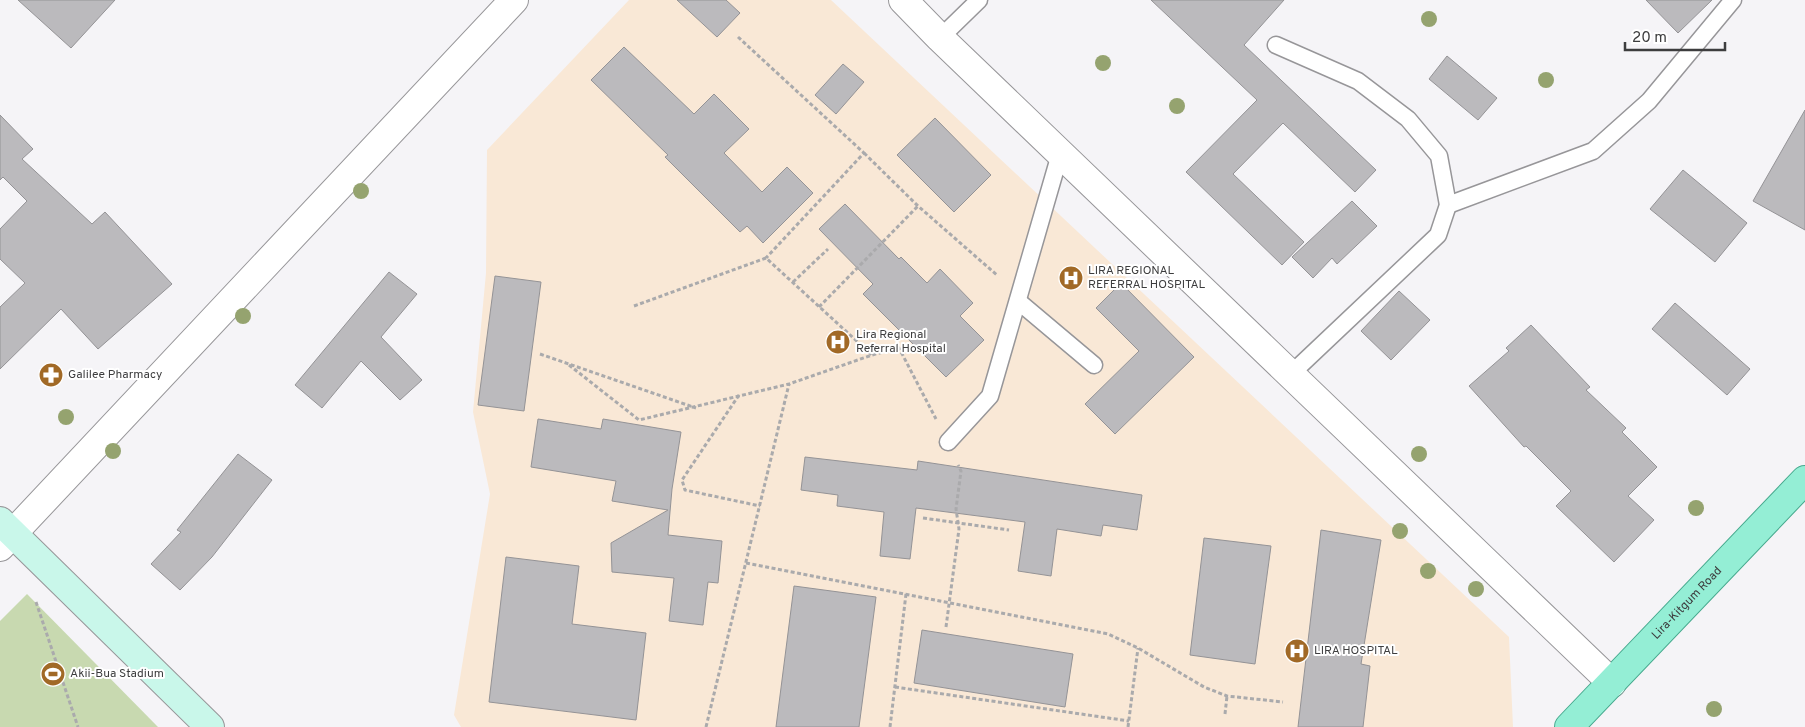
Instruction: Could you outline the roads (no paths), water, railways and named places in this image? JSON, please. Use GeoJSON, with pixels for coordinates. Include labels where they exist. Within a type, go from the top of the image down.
{"type":"FeatureCollection","features":[{"type":"Feature","properties":{"kind":"main road","name":"Lira-Kitgum Road"},"geometry":{"type":"LineString","coordinates":[[1569,727],[1805,480]]}},
{"type":"Feature","properties":{"kind":"main road"},"geometry":{"type":"LineString","coordinates":[[4,534],[210,727]]}},
{"type":"Feature","properties":{"kind":"street"},"geometry":{"type":"LineString","coordinates":[[4,534],[514,0]]}},
{"type":"Feature","properties":{"kind":"street"},"geometry":{"type":"LineString","coordinates":[[904,0],[940,38],[1060,154],[1612,682]]}},
{"type":"Feature","properties":{"kind":"lane"},"geometry":{"type":"LineString","coordinates":[[940,38],[979,0]]}},
{"type":"Feature","properties":{"kind":"lane"},"geometry":{"type":"LineString","coordinates":[[1448,205],[1593,151],[1649,101],[1733,0]]}},
{"type":"Feature","properties":{"kind":"lane"},"geometry":{"type":"LineString","coordinates":[[1276,45],[1358,81],[1408,119],[1439,156],[1448,205],[1438,235],[1291,374]]}},
{"type":"Feature","properties":{"kind":"lane"},"geometry":{"type":"LineString","coordinates":[[948,442],[990,396],[1060,154]]}},
{"type":"Feature","properties":{"kind":"lane"},"geometry":{"type":"LineString","coordinates":[[1019,298],[1094,365]]}},
{"type":"Feature","properties":{"kind":"place","name":"LIRA REGIONAL REFERRAL HOSPITAL"},"geometry":{"type":"Point","coordinates":[1071,278]}},
{"type":"Feature","properties":{"kind":"place","name":"Lira Regional Referral Hospital"},"geometry":{"type":"Point","coordinates":[838,342]}},
{"type":"Feature","properties":{"kind":"place","name":"Galilee Pharmacy"},"geometry":{"type":"Point","coordinates":[51,375]}},
{"type":"Feature","properties":{"kind":"place","name":"LIRA HOSPITAL"},"geometry":{"type":"Point","coordinates":[1297,651]}},
{"type":"Feature","properties":{"kind":"place","name":"Akii-Bua Stadium"},"geometry":{"type":"Point","coordinates":[53,674]}}]}
